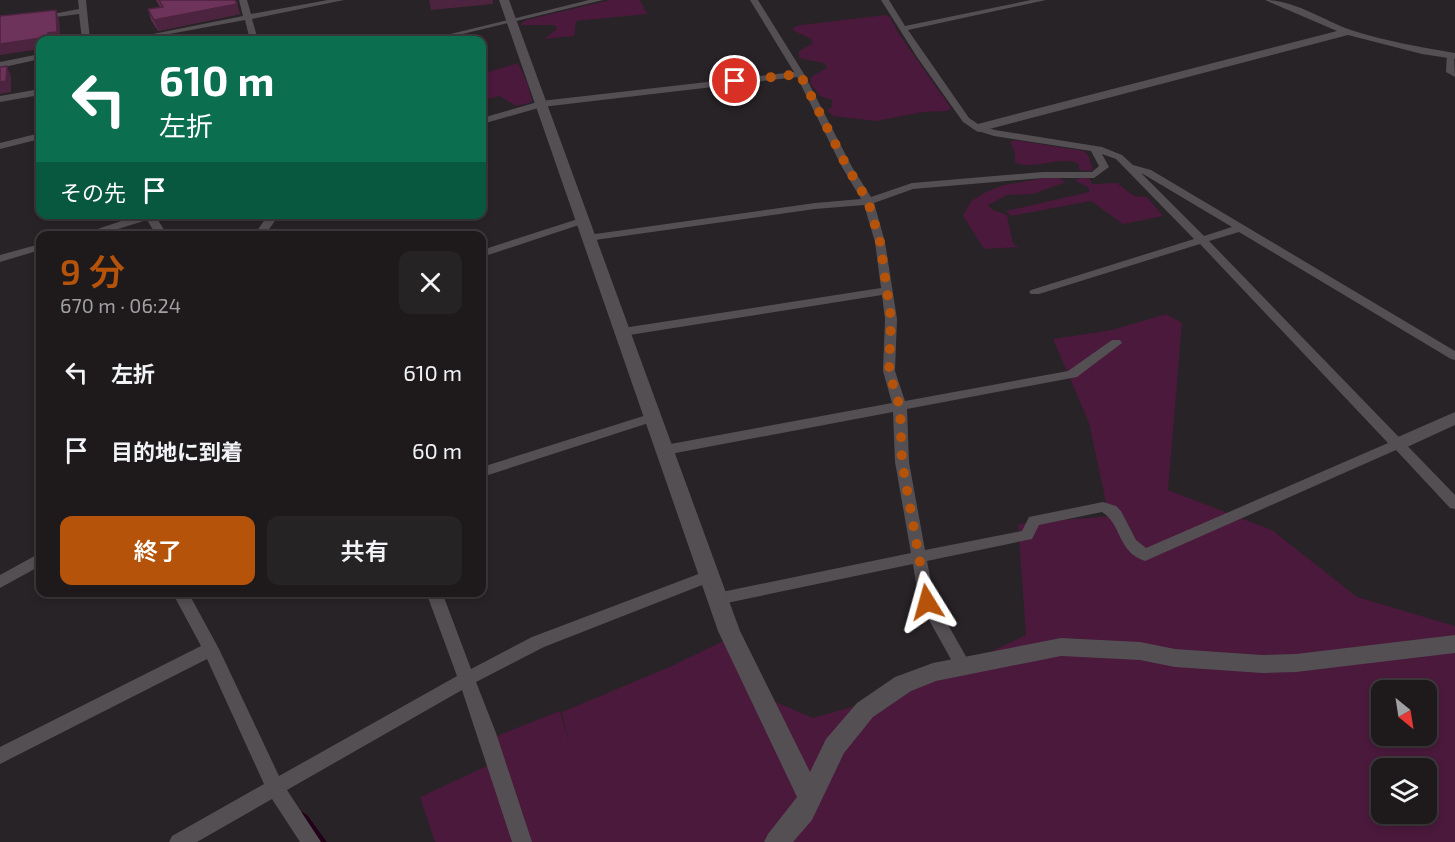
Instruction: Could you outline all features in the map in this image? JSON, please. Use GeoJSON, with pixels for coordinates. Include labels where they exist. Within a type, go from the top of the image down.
{"type":"FeatureCollection","features":[{"type":"Feature","properties":{"kind":"street"},"geometry":{"type":"LineString","coordinates":[[82,0],[86,36]]}},
{"type":"Feature","properties":{"kind":"street"},"geometry":{"type":"LineString","coordinates":[[243,0],[253,36]]}},
{"type":"Feature","properties":{"kind":"street"},"geometry":{"type":"LineString","coordinates":[[148,36],[340,0]]}},
{"type":"Feature","properties":{"kind":"street"},"geometry":{"type":"LineString","coordinates":[[504,0],[557,144],[580,220],[623,332],[731,637],[810,797]]}},
{"type":"Feature","properties":{"kind":"street"},"geometry":{"type":"LineString","coordinates":[[447,36],[600,0]]}},
{"type":"Feature","properties":{"kind":"street"},"geometry":{"type":"LineString","coordinates":[[754,0],[800,74],[841,157],[868,201],[880,242],[891,319],[889,372],[900,407],[902,462],[921,557],[927,602],[964,667]]}},
{"type":"Feature","properties":{"kind":"street"},"geometry":{"type":"LineString","coordinates":[[885,0],[966,120],[978,128],[994,133],[1094,148],[1119,157],[1203,241],[1455,504]]}},
{"type":"Feature","properties":{"kind":"street"},"geometry":{"type":"LineString","coordinates":[[903,29],[1041,0]]}},
{"type":"Feature","properties":{"kind":"street"},"geometry":{"type":"LineString","coordinates":[[1270,0],[1348,32],[1422,51],[1453,56],[1450,72],[1455,74]]}},
{"type":"Feature","properties":{"kind":"street"},"geometry":{"type":"LineString","coordinates":[[31,18],[83,11]]}},
{"type":"Feature","properties":{"kind":"street"},"geometry":{"type":"LineString","coordinates":[[978,128],[1348,32]]}},
{"type":"Feature","properties":{"kind":"street"},"geometry":{"type":"LineString","coordinates":[[0,65],[36,58]]}},
{"type":"Feature","properties":{"kind":"street"},"geometry":{"type":"LineString","coordinates":[[486,120],[541,104],[800,74]]}},
{"type":"Feature","properties":{"kind":"street"},"geometry":{"type":"LineString","coordinates":[[0,99],[36,93]]}},
{"type":"Feature","properties":{"kind":"street"},"geometry":{"type":"LineString","coordinates":[[0,146],[36,137]]}},
{"type":"Feature","properties":{"kind":"street"},"geometry":{"type":"LineString","coordinates":[[588,238],[815,206],[868,201],[912,186],[1043,176],[1094,175],[1104,167],[1094,148]]}},
{"type":"Feature","properties":{"kind":"street"},"geometry":{"type":"LineString","coordinates":[[1129,166],[1147,172],[1455,356]]}},
{"type":"Feature","properties":{"kind":"street"},"geometry":{"type":"LineString","coordinates":[[98,231],[138,219]]}},
{"type":"Feature","properties":{"kind":"street"},"geometry":{"type":"LineString","coordinates":[[486,253],[580,220]]}},
{"type":"Feature","properties":{"kind":"street"},"geometry":{"type":"LineString","coordinates":[[1035,292],[1240,228]]}},
{"type":"Feature","properties":{"kind":"street"},"geometry":{"type":"LineString","coordinates":[[0,259],[36,248]]}},
{"type":"Feature","properties":{"kind":"street"},"geometry":{"type":"LineString","coordinates":[[623,332],[887,291]]}},
{"type":"Feature","properties":{"kind":"street"},"geometry":{"type":"LineString","coordinates":[[665,450],[1072,374],[1116,343]]}},
{"type":"Feature","properties":{"kind":"street"},"geometry":{"type":"LineString","coordinates":[[486,471],[653,417]]}},
{"type":"Feature","properties":{"kind":"street"},"geometry":{"type":"LineString","coordinates":[[717,599],[1027,535],[1034,521],[1103,507],[1109,508],[1120,522],[1129,544],[1136,551],[1145,555],[1455,418]]}},
{"type":"Feature","properties":{"kind":"street"},"geometry":{"type":"LineString","coordinates":[[0,582],[36,561]]}},
{"type":"Feature","properties":{"kind":"street"},"geometry":{"type":"LineString","coordinates":[[179,842],[467,679],[538,642],[709,576]]}},
{"type":"Feature","properties":{"kind":"street"},"geometry":{"type":"LineString","coordinates":[[183,597],[211,649],[276,789],[311,842]]}},
{"type":"Feature","properties":{"kind":"street"},"geometry":{"type":"LineString","coordinates":[[436,597],[467,679],[522,842]]}},
{"type":"Feature","properties":{"kind":"street"},"geometry":{"type":"LineString","coordinates":[[777,842],[796,822],[835,746],[865,710],[903,684],[933,672],[1061,647],[1140,651],[1175,658],[1262,664],[1296,663],[1455,644]]}},
{"type":"Feature","properties":{"kind":"street"},"geometry":{"type":"LineString","coordinates":[[0,756],[211,649]]}},
{"type":"Feature","properties":{"kind":"shaded area"},"geometry":{"type":"Polygon","coordinates":[[[610,0],[640,0],[647,14],[576,21],[574,36],[544,39],[557,29],[555,25],[520,25],[526,20],[610,0]]]}},
{"type":"Feature","properties":{"kind":"shaded area"},"geometry":{"type":"Polygon","coordinates":[[[886,15],[890,17],[899,34],[951,108],[947,111],[923,112],[876,121],[833,116],[827,110],[832,107],[832,100],[820,96],[810,83],[811,77],[827,68],[824,63],[799,58],[799,51],[813,43],[811,39],[792,30],[801,25],[886,15]]]}},
{"type":"Feature","properties":{"kind":"shaded area"},"geometry":{"type":"Polygon","coordinates":[[[518,63],[528,85],[532,102],[517,106],[499,96],[486,99],[486,73],[518,63]]]}},
{"type":"Feature","properties":{"kind":"shaded area"},"geometry":{"type":"Polygon","coordinates":[[[1014,140],[1084,151],[1089,157],[1093,171],[1079,170],[1079,164],[1072,161],[1031,165],[1015,162],[1015,153],[1010,142],[1014,140]]]}},
{"type":"Feature","properties":{"kind":"shaded area"},"geometry":{"type":"Polygon","coordinates":[[[1088,176],[1092,184],[1117,183],[1134,196],[1147,197],[1163,216],[1123,224],[1091,201],[1011,216],[1006,211],[1089,192],[1089,188],[1074,180],[1088,176]]]}},
{"type":"Feature","properties":{"kind":"shaded area"},"geometry":{"type":"Polygon","coordinates":[[[1050,177],[1066,182],[1033,194],[1007,195],[988,205],[993,210],[1007,215],[1013,244],[1020,247],[984,249],[963,216],[971,201],[1004,185],[1050,177]]]}},
{"type":"Feature","properties":{"kind":"shaded area"},"geometry":{"type":"Polygon","coordinates":[[[1166,314],[1182,323],[1168,490],[1272,530],[1357,597],[1455,626],[1455,842],[526,842],[489,739],[560,711],[569,743],[562,712],[674,665],[731,637],[757,694],[813,718],[910,690],[1026,635],[1018,524],[1109,516],[1089,423],[1053,339],[1112,330],[1166,314]]]}},
{"type":"Feature","properties":{"kind":"shaded area"},"geometry":{"type":"Polygon","coordinates":[[[489,765],[520,842],[435,842],[420,797],[489,765]]]}},
{"type":"Feature","properties":{"kind":"building"},"geometry":{"type":"Polygon","coordinates":[[[159,0],[235,0],[237,4],[154,20],[148,9],[163,7],[159,0]]]}},
{"type":"Feature","properties":{"kind":"building"},"geometry":{"type":"Polygon","coordinates":[[[56,10],[57,32],[48,33],[48,36],[36,36],[36,39],[0,44],[0,16],[56,10]]]}},
{"type":"Feature","properties":{"kind":"building"},"geometry":{"type":"Polygon","coordinates":[[[7,66],[6,81],[0,82],[0,67],[7,66]]]}},
{"type":"Feature","properties":{"kind":"waterway"},"geometry":{"type":"LineString","coordinates":[[300,813],[306,817],[324,842]]}},
{"type":"Feature","properties":{"kind":"route"},"geometry":{"type":"LineString","coordinates":[[735,81],[800,74],[830,136],[868,201],[880,242],[891,319],[889,372],[900,407],[902,462],[921,557],[927,602]]}}]}
